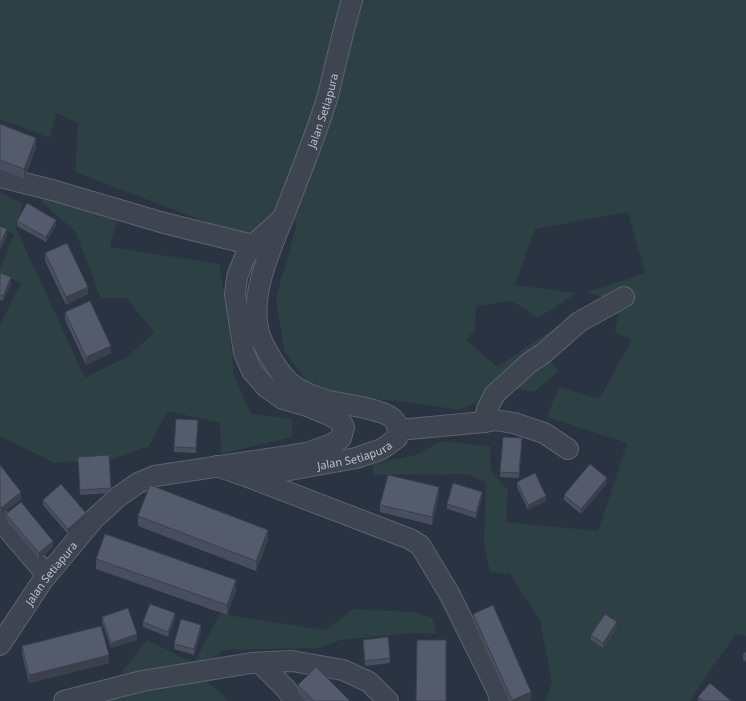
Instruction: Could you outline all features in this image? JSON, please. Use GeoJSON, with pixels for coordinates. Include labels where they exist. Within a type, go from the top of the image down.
{"type":"FeatureCollection","features":[{"type":"Feature","properties":{"kind":"street","name":"Jalan Setiapura"},"geometry":{"type":"LineString","coordinates":[[216,466],[242,475],[290,470],[356,458],[382,449],[391,444],[397,438],[398,430],[394,420],[390,416],[374,410],[311,395],[292,385],[272,360],[258,330],[256,301],[263,269],[326,103],[352,0]]}},
{"type":"Feature","properties":{"kind":"street"},"geometry":{"type":"LineString","coordinates":[[0,177],[52,190],[164,223],[253,245]]}},
{"type":"Feature","properties":{"kind":"street","name":"Jalan Setiapura"},"geometry":{"type":"LineString","coordinates":[[0,645],[47,575],[94,519],[118,497],[138,483],[155,476],[307,453],[341,438],[344,427],[340,422],[329,415],[307,406],[283,399],[266,387],[252,371],[244,353],[235,294],[237,277],[244,259],[253,245],[283,218]]}},
{"type":"Feature","properties":{"kind":"street"},"geometry":{"type":"LineString","coordinates":[[485,422],[487,409],[496,394],[529,363],[544,353],[579,322],[624,297]]}},
{"type":"Feature","properties":{"kind":"street"},"geometry":{"type":"LineString","coordinates":[[398,430],[496,420],[514,423],[544,433],[568,449]]}},
{"type":"Feature","properties":{"kind":"street"},"geometry":{"type":"LineString","coordinates":[[242,475],[410,539],[420,545],[450,595],[498,692],[500,701]]}},
{"type":"Feature","properties":{"kind":"street"},"geometry":{"type":"LineString","coordinates":[[0,520],[47,575]]}},
{"type":"Feature","properties":{"kind":"street"},"geometry":{"type":"LineString","coordinates":[[64,701],[142,681],[260,663],[292,661],[343,670],[369,682],[388,701]]}},
{"type":"Feature","properties":{"kind":"street"},"geometry":{"type":"LineString","coordinates":[[260,663],[286,689],[295,701]]}},
{"type":"Feature","properties":{"kind":"shaded area"},"geometry":{"type":"Polygon","coordinates":[[[0,0],[746,0],[746,636],[736,635],[690,701],[545,701],[552,683],[540,620],[510,574],[490,572],[484,544],[486,482],[467,474],[374,475],[372,464],[419,454],[440,441],[490,446],[491,471],[508,490],[506,522],[598,531],[627,443],[547,417],[559,387],[599,399],[632,340],[615,332],[621,302],[587,292],[645,273],[628,212],[535,229],[515,285],[577,293],[538,318],[512,301],[476,306],[475,330],[466,340],[497,367],[555,328],[543,354],[559,371],[534,392],[511,387],[459,410],[415,403],[314,392],[284,350],[276,298],[296,228],[292,204],[248,238],[75,172],[78,123],[56,113],[50,138],[0,119],[0,0]]]}},
{"type":"Feature","properties":{"kind":"shaded area"},"geometry":{"type":"Polygon","coordinates":[[[50,190],[119,214],[110,247],[219,264],[227,311],[234,375],[251,414],[292,419],[292,437],[221,454],[220,423],[168,411],[149,446],[113,459],[55,463],[0,436],[0,325],[21,283],[0,274],[0,270],[14,235],[0,227],[0,192],[23,204],[15,226],[85,378],[127,357],[154,333],[127,298],[101,298],[75,231],[41,202],[50,190]]]}},
{"type":"Feature","properties":{"kind":"shaded area"},"geometry":{"type":"Polygon","coordinates":[[[353,609],[413,612],[432,618],[437,634],[412,633],[341,640],[319,648],[224,650],[195,671],[224,696],[227,701],[104,701],[122,685],[121,673],[147,640],[194,663],[220,614],[326,630],[353,609]]]}},
{"type":"Feature","properties":{"kind":"building"},"geometry":{"type":"Polygon","coordinates":[[[0,124],[36,138],[24,169],[0,160],[0,124]]]}},
{"type":"Feature","properties":{"kind":"building"},"geometry":{"type":"Polygon","coordinates":[[[27,203],[56,220],[46,237],[17,221],[27,203]]]}},
{"type":"Feature","properties":{"kind":"building"},"geometry":{"type":"Polygon","coordinates":[[[0,226],[7,229],[0,244],[0,226]]]}},
{"type":"Feature","properties":{"kind":"building"},"geometry":{"type":"Polygon","coordinates":[[[67,243],[88,287],[66,297],[45,253],[67,243]]]}},
{"type":"Feature","properties":{"kind":"building"},"geometry":{"type":"Polygon","coordinates":[[[0,273],[11,277],[3,296],[0,295],[0,273]]]}},
{"type":"Feature","properties":{"kind":"building"},"geometry":{"type":"Polygon","coordinates":[[[90,301],[111,346],[86,357],[65,312],[90,301]]]}},
{"type":"Feature","properties":{"kind":"building"},"geometry":{"type":"Polygon","coordinates":[[[176,419],[198,420],[196,448],[174,447],[176,419]]]}},
{"type":"Feature","properties":{"kind":"building"},"geometry":{"type":"Polygon","coordinates":[[[503,437],[522,438],[519,473],[500,472],[503,437]]]}},
{"type":"Feature","properties":{"kind":"building"},"geometry":{"type":"Polygon","coordinates":[[[109,455],[111,488],[80,490],[78,457],[109,455]]]}},
{"type":"Feature","properties":{"kind":"building"},"geometry":{"type":"Polygon","coordinates":[[[590,464],[607,478],[581,509],[564,495],[590,464]]]}},
{"type":"Feature","properties":{"kind":"building"},"geometry":{"type":"Polygon","coordinates":[[[0,465],[21,492],[1,508],[0,506],[0,465]]]}},
{"type":"Feature","properties":{"kind":"building"},"geometry":{"type":"Polygon","coordinates":[[[535,473],[546,496],[528,505],[517,482],[535,473]]]}},
{"type":"Feature","properties":{"kind":"building"},"geometry":{"type":"Polygon","coordinates":[[[388,475],[439,487],[432,517],[380,505],[388,475]]]}},
{"type":"Feature","properties":{"kind":"building"},"geometry":{"type":"Polygon","coordinates":[[[453,483],[482,492],[476,513],[447,504],[453,483]]]}},
{"type":"Feature","properties":{"kind":"building"},"geometry":{"type":"Polygon","coordinates":[[[61,484],[86,513],[68,529],[43,500],[61,484]]]}},
{"type":"Feature","properties":{"kind":"building"},"geometry":{"type":"Polygon","coordinates":[[[150,485],[268,530],[256,561],[138,516],[150,485]]]}},
{"type":"Feature","properties":{"kind":"building"},"geometry":{"type":"Polygon","coordinates":[[[21,502],[53,541],[39,553],[6,514],[21,502]]]}},
{"type":"Feature","properties":{"kind":"building"},"geometry":{"type":"Polygon","coordinates":[[[105,534],[236,580],[227,605],[96,559],[105,534]]]}},
{"type":"Feature","properties":{"kind":"building"},"geometry":{"type":"Polygon","coordinates":[[[150,604],[175,613],[168,632],[143,622],[150,604]]]}},
{"type":"Feature","properties":{"kind":"building"},"geometry":{"type":"Polygon","coordinates":[[[493,605],[531,692],[512,700],[473,614],[493,605]]]}},
{"type":"Feature","properties":{"kind":"building"},"geometry":{"type":"Polygon","coordinates":[[[128,608],[137,634],[111,643],[102,617],[128,608]]]}},
{"type":"Feature","properties":{"kind":"building"},"geometry":{"type":"Polygon","coordinates":[[[605,614],[617,622],[603,643],[591,635],[605,614]]]}},
{"type":"Feature","properties":{"kind":"building"},"geometry":{"type":"Polygon","coordinates":[[[181,619],[201,625],[194,649],[174,644],[181,619]]]}},
{"type":"Feature","properties":{"kind":"building"},"geometry":{"type":"Polygon","coordinates":[[[101,626],[109,655],[29,675],[22,646],[101,626]]]}},
{"type":"Feature","properties":{"kind":"building"},"geometry":{"type":"Polygon","coordinates":[[[388,637],[390,658],[365,661],[363,640],[388,637]]]}},
{"type":"Feature","properties":{"kind":"building"},"geometry":{"type":"Polygon","coordinates":[[[417,640],[446,640],[446,701],[416,701],[417,640]]]}},
{"type":"Feature","properties":{"kind":"building"},"geometry":{"type":"Polygon","coordinates":[[[316,667],[350,701],[314,701],[298,685],[316,667]]]}},
{"type":"Feature","properties":{"kind":"building"},"geometry":{"type":"Polygon","coordinates":[[[710,683],[731,701],[703,701],[698,697],[710,683]]]}}]}
